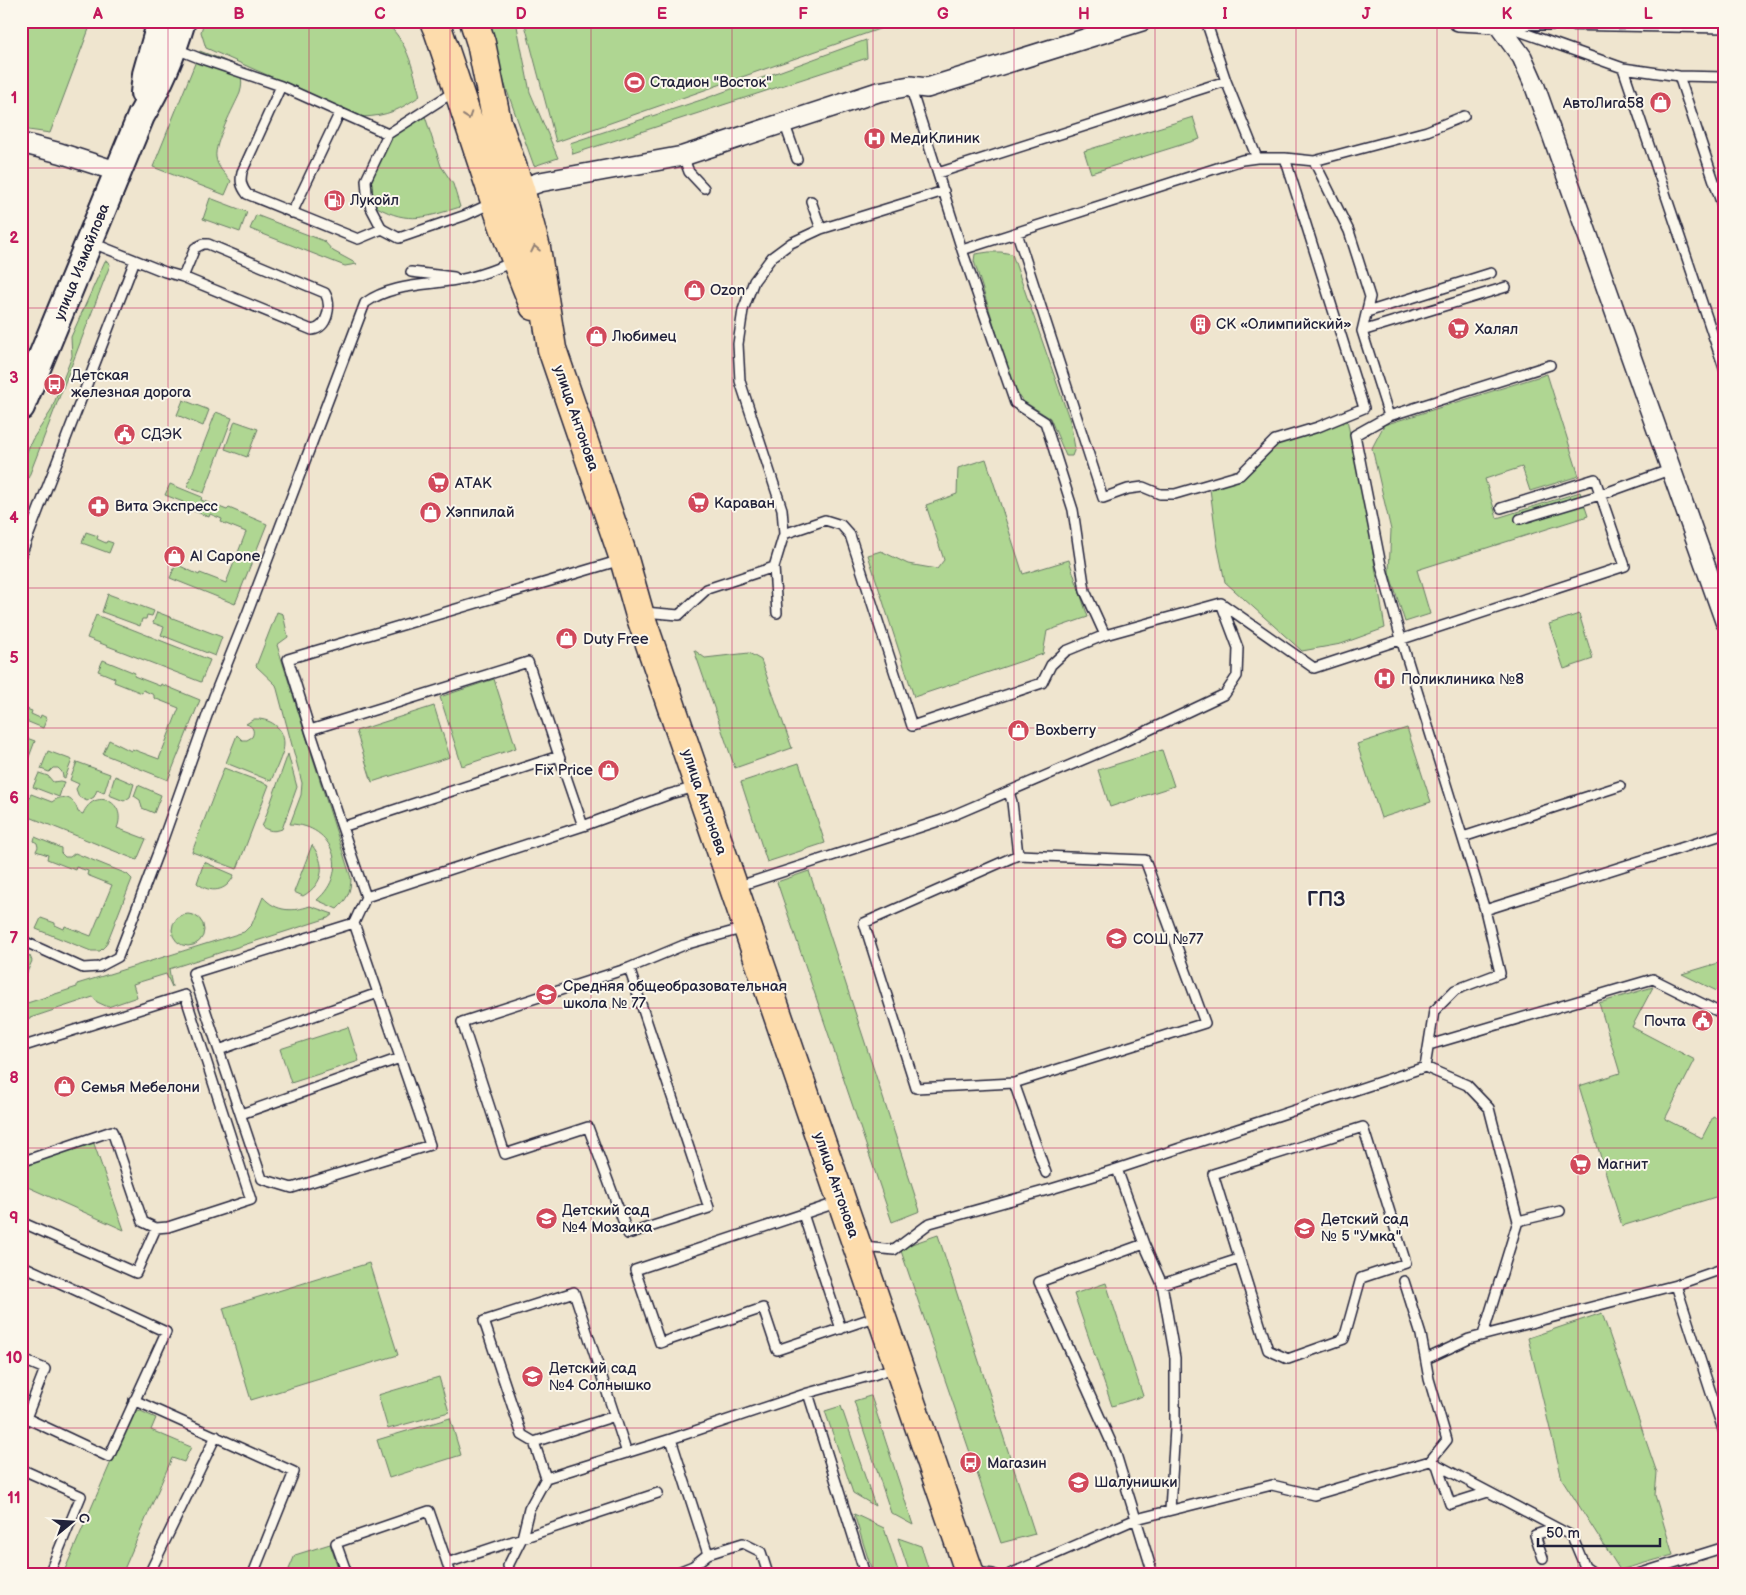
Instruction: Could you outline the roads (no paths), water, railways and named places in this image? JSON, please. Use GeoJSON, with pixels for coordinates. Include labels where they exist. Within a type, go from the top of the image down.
{"type":"FeatureCollection","features":[{"type":"Feature","properties":{"kind":"main road","name":"улица Измайлова"},"geometry":{"type":"LineString","coordinates":[[141,116],[146,74],[161,21]]}},
{"type":"Feature","properties":{"kind":"main road","name":"улица Измайлова"},"geometry":{"type":"LineString","coordinates":[[21,408],[141,116],[162,79],[182,21]]}},
{"type":"Feature","properties":{"kind":"main road"},"geometry":{"type":"LineString","coordinates":[[434,21],[459,89],[516,261],[552,349]]}},
{"type":"Feature","properties":{"kind":"main road"},"geometry":{"type":"LineString","coordinates":[[459,21],[497,122]]}},
{"type":"Feature","properties":{"kind":"main road","name":"улица Антонова"},"geometry":{"type":"LineString","coordinates":[[474,21],[481,44],[497,122],[520,189],[536,248],[552,349],[624,559],[639,612],[898,1366],[977,1573]]}},
{"type":"Feature","properties":{"kind":"main road"},"geometry":{"type":"LineString","coordinates":[[496,202],[520,189]]}},
{"type":"Feature","properties":{"kind":"street"},"geometry":{"type":"LineString","coordinates":[[520,189],[540,182],[683,156],[878,92],[910,86],[927,88],[1142,21]]}},
{"type":"Feature","properties":{"kind":"street"},"geometry":{"type":"LineString","coordinates":[[1458,21],[1497,23],[1522,57],[1534,84],[1725,621]]}},
{"type":"Feature","properties":{"kind":"street"},"geometry":{"type":"LineString","coordinates":[[21,143],[119,172]]}},
{"type":"Feature","properties":{"kind":"lane"},"geometry":{"type":"LineString","coordinates":[[1206,21],[1226,81],[1257,158]]}},
{"type":"Feature","properties":{"kind":"lane"},"geometry":{"type":"LineString","coordinates":[[1497,23],[1725,28]]}},
{"type":"Feature","properties":{"kind":"lane"},"geometry":{"type":"LineString","coordinates":[[1497,23],[1623,68],[1679,76],[1725,77]]}},
{"type":"Feature","properties":{"kind":"lane"},"geometry":{"type":"LineString","coordinates":[[174,48],[281,86],[388,134]]}},
{"type":"Feature","properties":{"kind":"lane"},"geometry":{"type":"LineString","coordinates":[[1623,68],[1724,365]]}},
{"type":"Feature","properties":{"kind":"lane"},"geometry":{"type":"LineString","coordinates":[[1679,76],[1725,214]]}},
{"type":"Feature","properties":{"kind":"lane"},"geometry":{"type":"LineString","coordinates":[[938,173],[1226,81]]}},
{"type":"Feature","properties":{"kind":"lane"},"geometry":{"type":"LineString","coordinates":[[281,86],[240,178],[247,194],[358,239],[382,229]]}},
{"type":"Feature","properties":{"kind":"lane"},"geometry":{"type":"LineString","coordinates":[[910,86],[962,250],[1015,403],[1045,422],[1073,510],[1085,592],[1105,635]]}},
{"type":"Feature","properties":{"kind":"lane"},"geometry":{"type":"LineString","coordinates":[[459,89],[388,134],[366,180],[371,208],[382,229],[398,238],[466,215],[496,202]]}},
{"type":"Feature","properties":{"kind":"lane"},"geometry":{"type":"LineString","coordinates":[[292,213],[340,112]]}},
{"type":"Feature","properties":{"kind":"lane"},"geometry":{"type":"LineString","coordinates":[[962,250],[1242,160],[1285,158],[1314,161],[1427,131],[1464,116]]}},
{"type":"Feature","properties":{"kind":"lane"},"geometry":{"type":"LineString","coordinates":[[784,122],[797,159]]}},
{"type":"Feature","properties":{"kind":"lane"},"geometry":{"type":"LineString","coordinates":[[683,156],[689,172],[704,188]]}},
{"type":"Feature","properties":{"kind":"lane"},"geometry":{"type":"LineString","coordinates":[[1016,232],[1103,498],[1128,489],[1143,487],[1160,494],[1175,494],[1240,475],[1275,440],[1318,427],[1364,408],[1285,158]]}},
{"type":"Feature","properties":{"kind":"lane"},"geometry":{"type":"LineString","coordinates":[[1314,161],[1349,231],[1370,297],[1362,331],[1390,416]]}},
{"type":"Feature","properties":{"kind":"lane"},"geometry":{"type":"LineString","coordinates":[[777,613],[774,567],[784,534],[782,509],[740,381],[738,344],[743,310],[754,281],[772,257],[790,243],[820,229],[944,191]]}},
{"type":"Feature","properties":{"kind":"lane"},"geometry":{"type":"LineString","coordinates":[[811,201],[820,229]]}},
{"type":"Feature","properties":{"kind":"lane"},"geometry":{"type":"LineString","coordinates":[[90,242],[165,272],[183,277],[312,330],[322,325],[329,308],[329,301],[325,293],[208,244],[195,248],[183,277]]}},
{"type":"Feature","properties":{"kind":"lane"},"geometry":{"type":"LineString","coordinates":[[21,555],[135,260]]}},
{"type":"Feature","properties":{"kind":"lane"},"geometry":{"type":"LineString","coordinates":[[21,940],[83,968],[99,967],[118,957],[162,842],[214,696],[365,303],[372,297],[390,290],[466,278],[516,261]]}},
{"type":"Feature","properties":{"kind":"lane"},"geometry":{"type":"LineString","coordinates":[[411,272],[466,278]]}},
{"type":"Feature","properties":{"kind":"lane"},"geometry":{"type":"LineString","coordinates":[[1366,312],[1491,273]]}},
{"type":"Feature","properties":{"kind":"lane"},"geometry":{"type":"LineString","coordinates":[[1362,331],[1506,287]]}},
{"type":"Feature","properties":{"kind":"lane"},"geometry":{"type":"LineString","coordinates":[[1425,1067],[1434,1011],[1455,990],[1500,973],[1485,910],[1380,565],[1355,435],[1390,416],[1550,365]]}},
{"type":"Feature","properties":{"kind":"lane"},"geometry":{"type":"LineString","coordinates":[[1520,519],[1600,495],[1672,470]]}},
{"type":"Feature","properties":{"kind":"lane"},"geometry":{"type":"LineString","coordinates":[[1221,602],[1314,668],[1625,566],[1595,479],[1501,508]]}},
{"type":"Feature","properties":{"kind":"lane"},"geometry":{"type":"LineString","coordinates":[[784,534],[825,520],[841,525],[850,536],[912,726],[1042,682],[1051,665],[1066,651],[1105,635],[1221,602]]}},
{"type":"Feature","properties":{"kind":"lane"},"geometry":{"type":"LineString","coordinates":[[354,923],[194,973],[262,1179],[292,1188],[430,1145],[354,923],[366,897],[288,659],[624,559]]}},
{"type":"Feature","properties":{"kind":"lane"},"geometry":{"type":"LineString","coordinates":[[639,612],[679,615],[707,589],[774,567]]}},
{"type":"Feature","properties":{"kind":"lane"},"geometry":{"type":"LineString","coordinates":[[734,888],[942,820],[1115,746],[1225,694],[1237,676],[1238,648],[1221,602]]}},
{"type":"Feature","properties":{"kind":"lane"},"geometry":{"type":"LineString","coordinates":[[310,730],[528,662],[583,826]]}},
{"type":"Feature","properties":{"kind":"lane"},"geometry":{"type":"LineString","coordinates":[[342,827],[559,756]]}},
{"type":"Feature","properties":{"kind":"lane"},"geometry":{"type":"LineString","coordinates":[[366,897],[583,826],[670,794],[699,786]]}},
{"type":"Feature","properties":{"kind":"lane"},"geometry":{"type":"LineString","coordinates":[[1463,837],[1620,786]]}},
{"type":"Feature","properties":{"kind":"lane"},"geometry":{"type":"LineString","coordinates":[[1009,792],[1012,802],[1018,855]]}},
{"type":"Feature","properties":{"kind":"lane"},"geometry":{"type":"LineString","coordinates":[[1485,910],[1725,834]]}},
{"type":"Feature","properties":{"kind":"lane"},"geometry":{"type":"LineString","coordinates":[[1018,855],[1145,860],[1205,1023],[1014,1083],[916,1088],[864,923],[1018,855]]}},
{"type":"Feature","properties":{"kind":"lane"},"geometry":{"type":"LineString","coordinates":[[629,968],[708,1208],[628,1234],[588,1127],[505,1154],[462,1022],[629,968],[684,945],[747,927]]}},
{"type":"Feature","properties":{"kind":"lane"},"geometry":{"type":"LineString","coordinates":[[1429,1045],[1653,979],[1725,1015]]}},
{"type":"Feature","properties":{"kind":"lane"},"geometry":{"type":"LineString","coordinates":[[219,1050],[378,993]]}},
{"type":"Feature","properties":{"kind":"lane"},"geometry":{"type":"LineString","coordinates":[[21,1048],[185,995],[251,1200],[168,1227],[156,1228],[143,1222],[112,1131],[21,1162]]}},
{"type":"Feature","properties":{"kind":"lane"},"geometry":{"type":"LineString","coordinates":[[241,1114],[400,1058]]}},
{"type":"Feature","properties":{"kind":"lane"},"geometry":{"type":"LineString","coordinates":[[857,1246],[894,1250],[930,1222],[1052,1189],[1116,1169],[1425,1067],[1467,1085],[1488,1108],[1518,1221],[1483,1336]]}},
{"type":"Feature","properties":{"kind":"lane"},"geometry":{"type":"LineString","coordinates":[[1014,1083],[1046,1173]]}},
{"type":"Feature","properties":{"kind":"lane"},"geometry":{"type":"LineString","coordinates":[[1363,1128],[1406,1262],[1361,1278],[1344,1339],[1288,1359],[1268,1350],[1239,1258],[1212,1174],[1363,1128]]}},
{"type":"Feature","properties":{"kind":"lane"},"geometry":{"type":"LineString","coordinates":[[1116,1169],[1144,1244],[1162,1284],[1175,1358],[1175,1428],[1170,1510]]}},
{"type":"Feature","properties":{"kind":"lane"},"geometry":{"type":"LineString","coordinates":[[842,1201],[635,1270],[660,1343],[763,1308],[777,1350],[881,1315]]}},
{"type":"Feature","properties":{"kind":"lane"},"geometry":{"type":"LineString","coordinates":[[1518,1221],[1560,1211]]}},
{"type":"Feature","properties":{"kind":"lane"},"geometry":{"type":"LineString","coordinates":[[803,1214],[841,1329]]}},
{"type":"Feature","properties":{"kind":"lane"},"geometry":{"type":"LineString","coordinates":[[21,1222],[136,1273],[156,1228]]}},
{"type":"Feature","properties":{"kind":"lane"},"geometry":{"type":"LineString","coordinates":[[1144,1244],[1040,1282],[1115,1451],[1153,1574]]}},
{"type":"Feature","properties":{"kind":"lane"},"geometry":{"type":"LineString","coordinates":[[1162,1284],[1239,1258]]}},
{"type":"Feature","properties":{"kind":"lane"},"geometry":{"type":"LineString","coordinates":[[21,1265],[166,1332],[109,1457],[26,1418]]}},
{"type":"Feature","properties":{"kind":"lane"},"geometry":{"type":"LineString","coordinates":[[1426,1359],[1468,1339],[1676,1285],[1725,1268]]}},
{"type":"Feature","properties":{"kind":"lane"},"geometry":{"type":"LineString","coordinates":[[1010,1574],[1136,1519],[1170,1510],[1272,1484],[1314,1495],[1433,1463],[1448,1440],[1429,1379],[1422,1335],[1404,1281]]}},
{"type":"Feature","properties":{"kind":"lane"},"geometry":{"type":"LineString","coordinates":[[1676,1285],[1725,1436]]}},
{"type":"Feature","properties":{"kind":"lane"},"geometry":{"type":"LineString","coordinates":[[546,1478],[534,1442],[522,1435],[484,1321],[574,1292],[626,1453]]}},
{"type":"Feature","properties":{"kind":"lane"},"geometry":{"type":"LineString","coordinates":[[21,1359],[44,1369],[21,1429]]}},
{"type":"Feature","properties":{"kind":"lane"},"geometry":{"type":"LineString","coordinates":[[511,1574],[508,1566],[522,1538],[530,1509],[546,1478],[671,1440],[808,1393],[874,1375],[898,1366]]}},
{"type":"Feature","properties":{"kind":"lane"},"geometry":{"type":"LineString","coordinates":[[808,1393],[865,1574]]}},
{"type":"Feature","properties":{"kind":"lane"},"geometry":{"type":"LineString","coordinates":[[134,1400],[294,1472],[253,1574]]}},
{"type":"Feature","properties":{"kind":"lane"},"geometry":{"type":"LineString","coordinates":[[534,1442],[615,1416]]}},
{"type":"Feature","properties":{"kind":"lane"},"geometry":{"type":"LineString","coordinates":[[149,1574],[216,1436]]}},
{"type":"Feature","properties":{"kind":"lane"},"geometry":{"type":"LineString","coordinates":[[671,1440],[708,1554]]}},
{"type":"Feature","properties":{"kind":"lane"},"geometry":{"type":"LineString","coordinates":[[1433,1463],[1572,1536],[1585,1567],[1595,1574]]}},
{"type":"Feature","properties":{"kind":"lane"},"geometry":{"type":"LineString","coordinates":[[1433,1463],[1450,1504],[1488,1492]]}},
{"type":"Feature","properties":{"kind":"lane"},"geometry":{"type":"LineString","coordinates":[[21,1469],[81,1496],[49,1574]]}},
{"type":"Feature","properties":{"kind":"lane"},"geometry":{"type":"LineString","coordinates":[[447,1563],[658,1493]]}},
{"type":"Feature","properties":{"kind":"lane"},"geometry":{"type":"LineString","coordinates":[[347,1574],[336,1543],[429,1511],[451,1574]]}},
{"type":"Feature","properties":{"kind":"lane"},"geometry":{"type":"LineString","coordinates":[[1543,1558],[1535,1535],[1556,1528]]}},
{"type":"Feature","properties":{"kind":"lane"},"geometry":{"type":"LineString","coordinates":[[674,1574],[694,1570],[708,1554],[743,1543],[761,1552],[768,1574]]}},
{"type":"Feature","properties":{"kind":"lane"},"geometry":{"type":"LineString","coordinates":[[1638,1574],[1725,1547]]}},
{"type":"Feature","properties":{"kind":"place","name":"Стадион \"Восток\""},"geometry":{"type":"Point","coordinates":[634,82]}},
{"type":"Feature","properties":{"kind":"place","name":"АвтоЛига58"},"geometry":{"type":"Point","coordinates":[1660,103]}},
{"type":"Feature","properties":{"kind":"place","name":"МедиКлиник"},"geometry":{"type":"Point","coordinates":[874,138]}},
{"type":"Feature","properties":{"kind":"place","name":"Лукойл"},"geometry":{"type":"Point","coordinates":[334,200]}},
{"type":"Feature","properties":{"kind":"place","name":"Ozon"},"geometry":{"type":"Point","coordinates":[694,290]}},
{"type":"Feature","properties":{"kind":"place","name":"СК «Олимпийский»"},"geometry":{"type":"Point","coordinates":[1200,324]}},
{"type":"Feature","properties":{"kind":"place","name":"Халял"},"geometry":{"type":"Point","coordinates":[1459,329]}},
{"type":"Feature","properties":{"kind":"place","name":"Любимец"},"geometry":{"type":"Point","coordinates":[596,336]}},
{"type":"Feature","properties":{"kind":"place","name":"Детская железная дорога"},"geometry":{"type":"Point","coordinates":[55,384]}},
{"type":"Feature","properties":{"kind":"place","name":"СДЭК"},"geometry":{"type":"Point","coordinates":[125,434]}},
{"type":"Feature","properties":{"kind":"place","name":"АТАК"},"geometry":{"type":"Point","coordinates":[439,483]}},
{"type":"Feature","properties":{"kind":"place","name":"Караван"},"geometry":{"type":"Point","coordinates":[698,503]}},
{"type":"Feature","properties":{"kind":"place","name":"Вита Экспресс"},"geometry":{"type":"Point","coordinates":[99,506]}},
{"type":"Feature","properties":{"kind":"place","name":"Хэппилай"},"geometry":{"type":"Point","coordinates":[430,512]}},
{"type":"Feature","properties":{"kind":"place","name":"Al Capone"},"geometry":{"type":"Point","coordinates":[174,556]}},
{"type":"Feature","properties":{"kind":"place","name":"Duty Free"},"geometry":{"type":"Point","coordinates":[567,639]}},
{"type":"Feature","properties":{"kind":"place","name":"Поликлиника №8"},"geometry":{"type":"Point","coordinates":[1385,679]}},
{"type":"Feature","properties":{"kind":"place","name":"Boxberry"},"geometry":{"type":"Point","coordinates":[1019,730]}},
{"type":"Feature","properties":{"kind":"place","name":"Fix Price"},"geometry":{"type":"Point","coordinates":[609,770]}},
{"type":"Feature","properties":{"kind":"place","name":"СОШ №77"},"geometry":{"type":"Point","coordinates":[1117,939]}},
{"type":"Feature","properties":{"kind":"place","name":"Средняя общеобразовательная школа № 77"},"geometry":{"type":"Point","coordinates":[547,995]}},
{"type":"Feature","properties":{"kind":"place","name":"Почта"},"geometry":{"type":"Point","coordinates":[1702,1021]}},
{"type":"Feature","properties":{"kind":"place","name":"Семья Мебелони"},"geometry":{"type":"Point","coordinates":[65,1087]}},
{"type":"Feature","properties":{"kind":"place","name":"Магнит"},"geometry":{"type":"Point","coordinates":[1581,1164]}},
{"type":"Feature","properties":{"kind":"place","name":"Детский сад №4 Мозаика"},"geometry":{"type":"Point","coordinates":[546,1219]}},
{"type":"Feature","properties":{"kind":"place","name":"Детский сад № 5 \"Умка\""},"geometry":{"type":"Point","coordinates":[1305,1228]}},
{"type":"Feature","properties":{"kind":"place","name":"Детский сад №4 Солнышко"},"geometry":{"type":"Point","coordinates":[533,1377]}},
{"type":"Feature","properties":{"kind":"place","name":"Магазин"},"geometry":{"type":"Point","coordinates":[971,1463]}},
{"type":"Feature","properties":{"kind":"place","name":"Шалунишки"},"geometry":{"type":"Point","coordinates":[1078,1482]}},
{"type":"Feature","properties":{"kind":"district","name":"ГПЗ"},"geometry":{"type":"Point","coordinates":[1326,900]}}]}
